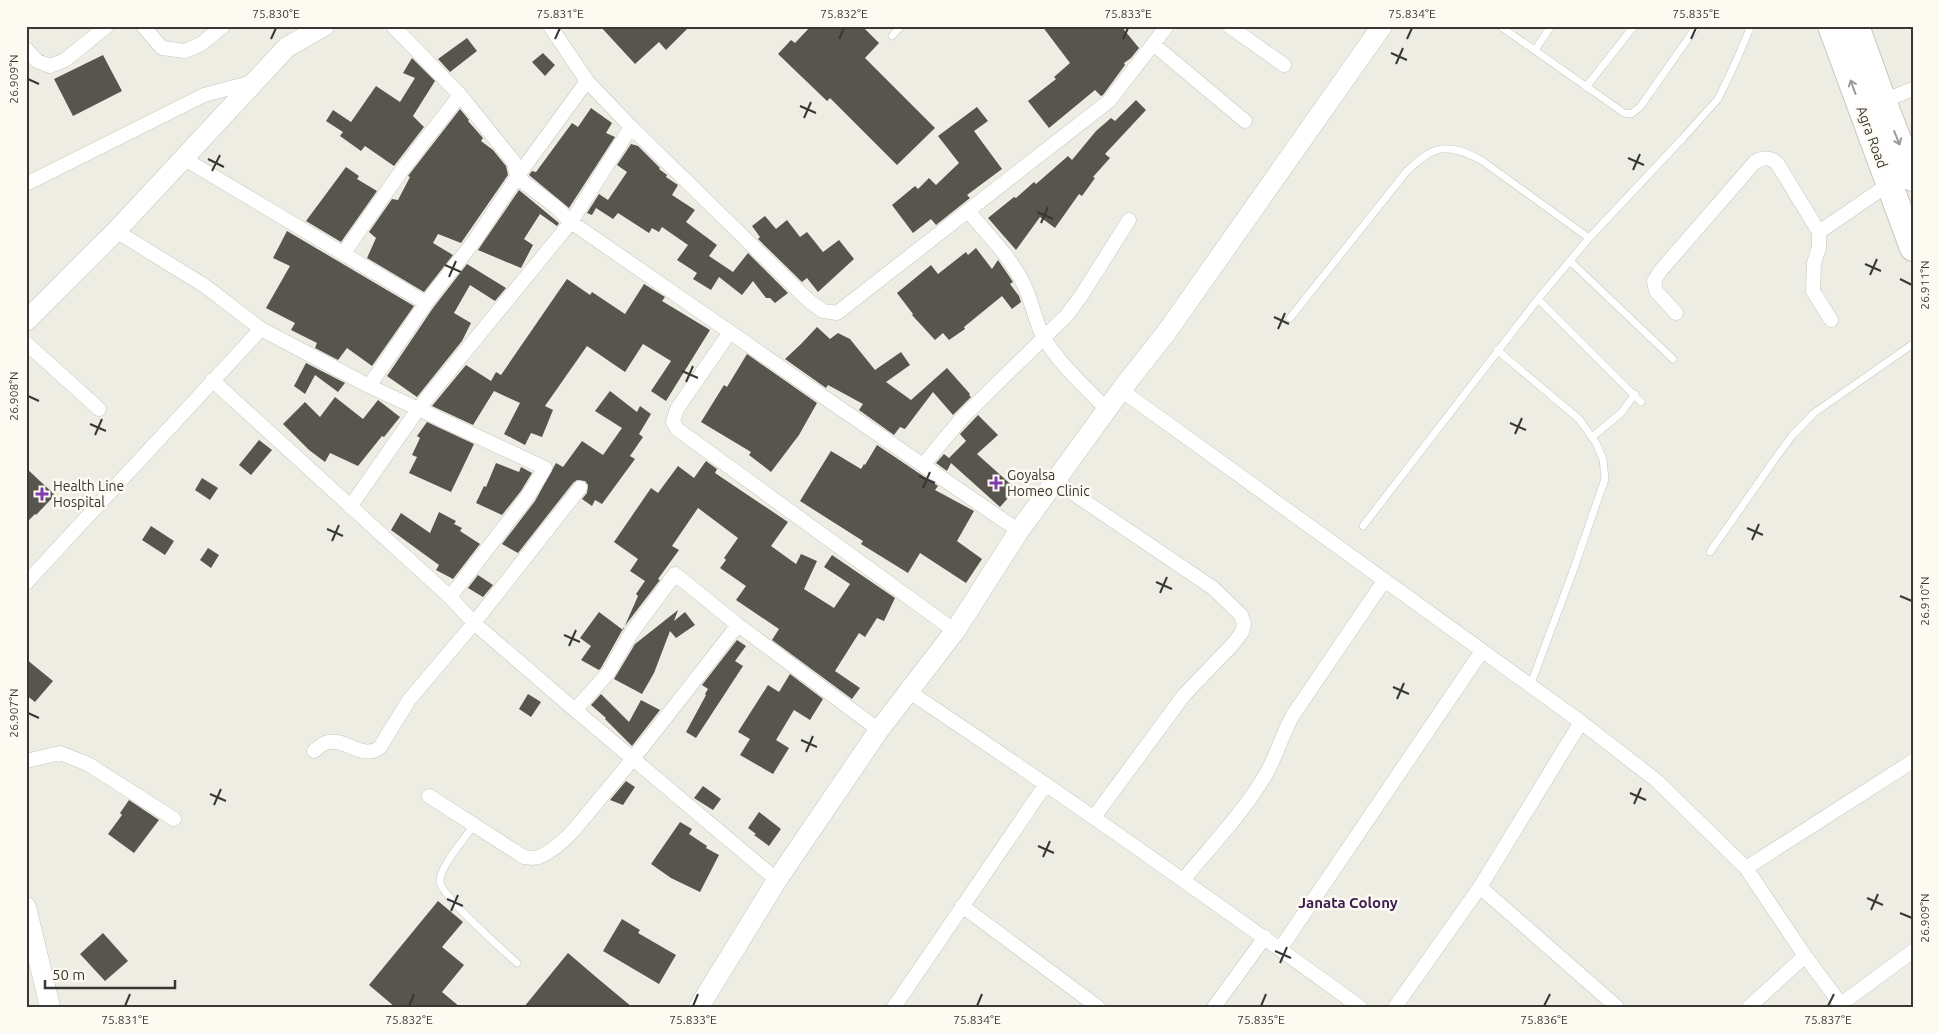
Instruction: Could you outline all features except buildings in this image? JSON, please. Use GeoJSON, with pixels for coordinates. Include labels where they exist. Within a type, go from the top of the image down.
{"type":"FeatureCollection","features":[{"type":"Feature","properties":{"kind":"highway","name":"Agra Road"},"geometry":{"type":"LineString","coordinates":[[1831,26],[1901,181]]}},
{"type":"Feature","properties":{"kind":"highway","name":"Agra Road"},"geometry":{"type":"LineString","coordinates":[[1856,26],[1883,101],[1901,181],[1913,248]]}},
{"type":"Feature","properties":{"kind":"street"},"geometry":{"type":"LineString","coordinates":[[26,49],[37,61],[50,66],[65,60],[107,26]]}},
{"type":"Feature","properties":{"kind":"street"},"geometry":{"type":"LineString","coordinates":[[143,26],[162,48],[185,51],[201,44],[223,26]]}},
{"type":"Feature","properties":{"kind":"street"},"geometry":{"type":"LineString","coordinates":[[26,321],[116,232],[287,47],[324,26]]}},
{"type":"Feature","properties":{"kind":"street"},"geometry":{"type":"LineString","coordinates":[[393,26],[460,95],[514,162],[517,177],[557,208],[571,222],[1019,531]]}},
{"type":"Feature","properties":{"kind":"street"},"geometry":{"type":"LineString","coordinates":[[550,26],[587,81],[631,127],[808,300],[823,311],[837,313],[1109,101],[1167,26]]}},
{"type":"Feature","properties":{"kind":"street"},"geometry":{"type":"LineString","coordinates":[[1229,26],[1284,65]]}},
{"type":"Feature","properties":{"kind":"street"},"geometry":{"type":"LineString","coordinates":[[699,1007],[777,880],[879,730],[955,631],[1019,531],[1121,390],[1166,333],[1382,26]]}},
{"type":"Feature","properties":{"kind":"street"},"geometry":{"type":"LineString","coordinates":[[1154,44],[1245,121]]}},
{"type":"Feature","properties":{"kind":"street"},"geometry":{"type":"LineString","coordinates":[[369,386],[426,303],[476,240],[517,177],[587,81]]}},
{"type":"Feature","properties":{"kind":"street"},"geometry":{"type":"LineString","coordinates":[[26,184],[204,95],[254,82]]}},
{"type":"Feature","properties":{"kind":"street"},"geometry":{"type":"LineString","coordinates":[[1883,101],[1913,89]]}},
{"type":"Feature","properties":{"kind":"street"},"geometry":{"type":"LineString","coordinates":[[343,254],[402,170],[460,95]]}},
{"type":"Feature","properties":{"kind":"street"},"geometry":{"type":"LineString","coordinates":[[350,507],[420,408],[571,222],[631,127]]}},
{"type":"Feature","properties":{"kind":"street"},"geometry":{"type":"LineString","coordinates":[[183,158],[426,303]]}},
{"type":"Feature","properties":{"kind":"street"},"geometry":{"type":"LineString","coordinates":[[1676,313],[1656,291],[1654,281],[1661,270],[1755,162],[1763,158],[1772,159],[1777,163],[1819,232],[1820,248],[1814,263],[1813,291],[1831,320]]}},
{"type":"Feature","properties":{"kind":"street"},"geometry":{"type":"LineString","coordinates":[[1819,232],[1901,181]]}},
{"type":"Feature","properties":{"kind":"street"},"geometry":{"type":"LineString","coordinates":[[969,212],[1014,266],[1024,284],[1033,314],[1044,338],[1107,410]]}},
{"type":"Feature","properties":{"kind":"street"},"geometry":{"type":"LineString","coordinates":[[922,465],[962,418],[1067,315],[1129,220]]}},
{"type":"Feature","properties":{"kind":"street"},"geometry":{"type":"LineString","coordinates":[[116,232],[205,286],[261,329],[369,386],[420,408],[545,468],[528,496],[450,597]]}},
{"type":"Feature","properties":{"kind":"street"},"geometry":{"type":"LineString","coordinates":[[26,583],[261,329]]}},
{"type":"Feature","properties":{"kind":"street"},"geometry":{"type":"LineString","coordinates":[[730,332],[677,409],[673,422],[677,429],[955,631]]}},
{"type":"Feature","properties":{"kind":"street"},"geometry":{"type":"LineString","coordinates":[[26,343],[99,409]]}},
{"type":"Feature","properties":{"kind":"street"},"geometry":{"type":"LineString","coordinates":[[212,380],[450,597],[474,623],[633,760],[777,880]]}},
{"type":"Feature","properties":{"kind":"street"},"geometry":{"type":"LineString","coordinates":[[1121,390],[1580,722],[1657,781],[1746,868],[1805,956],[1842,1005],[1913,951]]}},
{"type":"Feature","properties":{"kind":"street"},"geometry":{"type":"LineString","coordinates":[[1055,481],[1213,588],[1241,615],[1244,624],[1242,632],[1234,643],[1184,696],[1094,817]]}},
{"type":"Feature","properties":{"kind":"street"},"geometry":{"type":"LineString","coordinates":[[314,751],[325,743],[336,741],[368,752],[375,751],[380,747],[409,700],[474,623],[580,488]]}},
{"type":"Feature","properties":{"kind":"street"},"geometry":{"type":"LineString","coordinates":[[575,710],[608,673],[632,632],[674,574],[738,625],[879,730]]}},
{"type":"Feature","properties":{"kind":"street"},"geometry":{"type":"LineString","coordinates":[[1184,880],[1252,796],[1266,774],[1277,752],[1283,733],[1293,715],[1384,581]]}},
{"type":"Feature","properties":{"kind":"street"},"geometry":{"type":"LineString","coordinates":[[429,796],[524,857],[536,858],[544,855],[560,843],[578,825],[633,760],[738,625]]}},
{"type":"Feature","properties":{"kind":"street"},"geometry":{"type":"LineString","coordinates":[[1280,949],[1482,652]]}},
{"type":"Feature","properties":{"kind":"street"},"geometry":{"type":"LineString","coordinates":[[908,691],[1094,817],[1265,937],[1360,1007]]}},
{"type":"Feature","properties":{"kind":"street"},"geometry":{"type":"LineString","coordinates":[[1395,1007],[1480,886],[1580,722]]}},
{"type":"Feature","properties":{"kind":"street"},"geometry":{"type":"LineString","coordinates":[[26,760],[60,753],[88,764],[174,819]]}},
{"type":"Feature","properties":{"kind":"street"},"geometry":{"type":"LineString","coordinates":[[1746,868],[1913,761]]}},
{"type":"Feature","properties":{"kind":"street"},"geometry":{"type":"LineString","coordinates":[[894,1007],[1046,784]]}},
{"type":"Feature","properties":{"kind":"street"},"geometry":{"type":"LineString","coordinates":[[1480,886],[1616,1007]]}},
{"type":"Feature","properties":{"kind":"street"},"geometry":{"type":"LineString","coordinates":[[962,906],[1098,1007]]}},
{"type":"Feature","properties":{"kind":"street"},"geometry":{"type":"LineString","coordinates":[[26,908],[30,942],[50,1007]]}},
{"type":"Feature","properties":{"kind":"street"},"geometry":{"type":"LineString","coordinates":[[1214,1007],[1265,937]]}},
{"type":"Feature","properties":{"kind":"street"},"geometry":{"type":"LineString","coordinates":[[1749,1007],[1805,956]]}},
{"type":"Feature","properties":{"kind":"lane"},"geometry":{"type":"LineString","coordinates":[[892,36],[901,26]]}},
{"type":"Feature","properties":{"kind":"lane"},"geometry":{"type":"LineString","coordinates":[[1500,26],[1624,113],[1631,114],[1640,107],[1695,28],[1686,26]]}},
{"type":"Feature","properties":{"kind":"lane"},"geometry":{"type":"LineString","coordinates":[[1534,50],[1551,26]]}},
{"type":"Feature","properties":{"kind":"lane"},"geometry":{"type":"LineString","coordinates":[[1586,87],[1634,26]]}},
{"type":"Feature","properties":{"kind":"lane"},"geometry":{"type":"LineString","coordinates":[[1363,526],[1538,299],[1589,238],[1718,98],[1751,26]]}},
{"type":"Feature","properties":{"kind":"lane"},"geometry":{"type":"LineString","coordinates":[[1290,318],[1406,172],[1422,156],[1438,149],[1451,148],[1463,150],[1481,160],[1589,238]]}},
{"type":"Feature","properties":{"kind":"lane"},"geometry":{"type":"LineString","coordinates":[[1570,261],[1674,359]]}},
{"type":"Feature","properties":{"kind":"lane"},"geometry":{"type":"LineString","coordinates":[[1538,299],[1642,402]]}},
{"type":"Feature","properties":{"kind":"lane"},"geometry":{"type":"LineString","coordinates":[[1710,552],[1792,436],[1809,419],[1840,394],[1913,344]]}},
{"type":"Feature","properties":{"kind":"lane"},"geometry":{"type":"LineString","coordinates":[[1497,350],[1579,419],[1592,437],[1603,459],[1604,479],[1572,574],[1530,686]]}},
{"type":"Feature","properties":{"kind":"lane"},"geometry":{"type":"LineString","coordinates":[[1592,437],[1621,413],[1635,394]]}},
{"type":"Feature","properties":{"kind":"lane"},"geometry":{"type":"LineString","coordinates":[[474,825],[443,870],[440,880],[441,888],[451,900],[517,963]]}},
{"type":"Feature","properties":{"kind":"place","name":"Goyalsa Homeo Clinic"},"geometry":{"type":"Point","coordinates":[996,483]}},
{"type":"Feature","properties":{"kind":"place","name":"Health Line Hospital"},"geometry":{"type":"Point","coordinates":[42,494]}},
{"type":"Feature","properties":{"kind":"district","name":"Janata Colony"},"geometry":{"type":"Point","coordinates":[1348,902]}}]}
